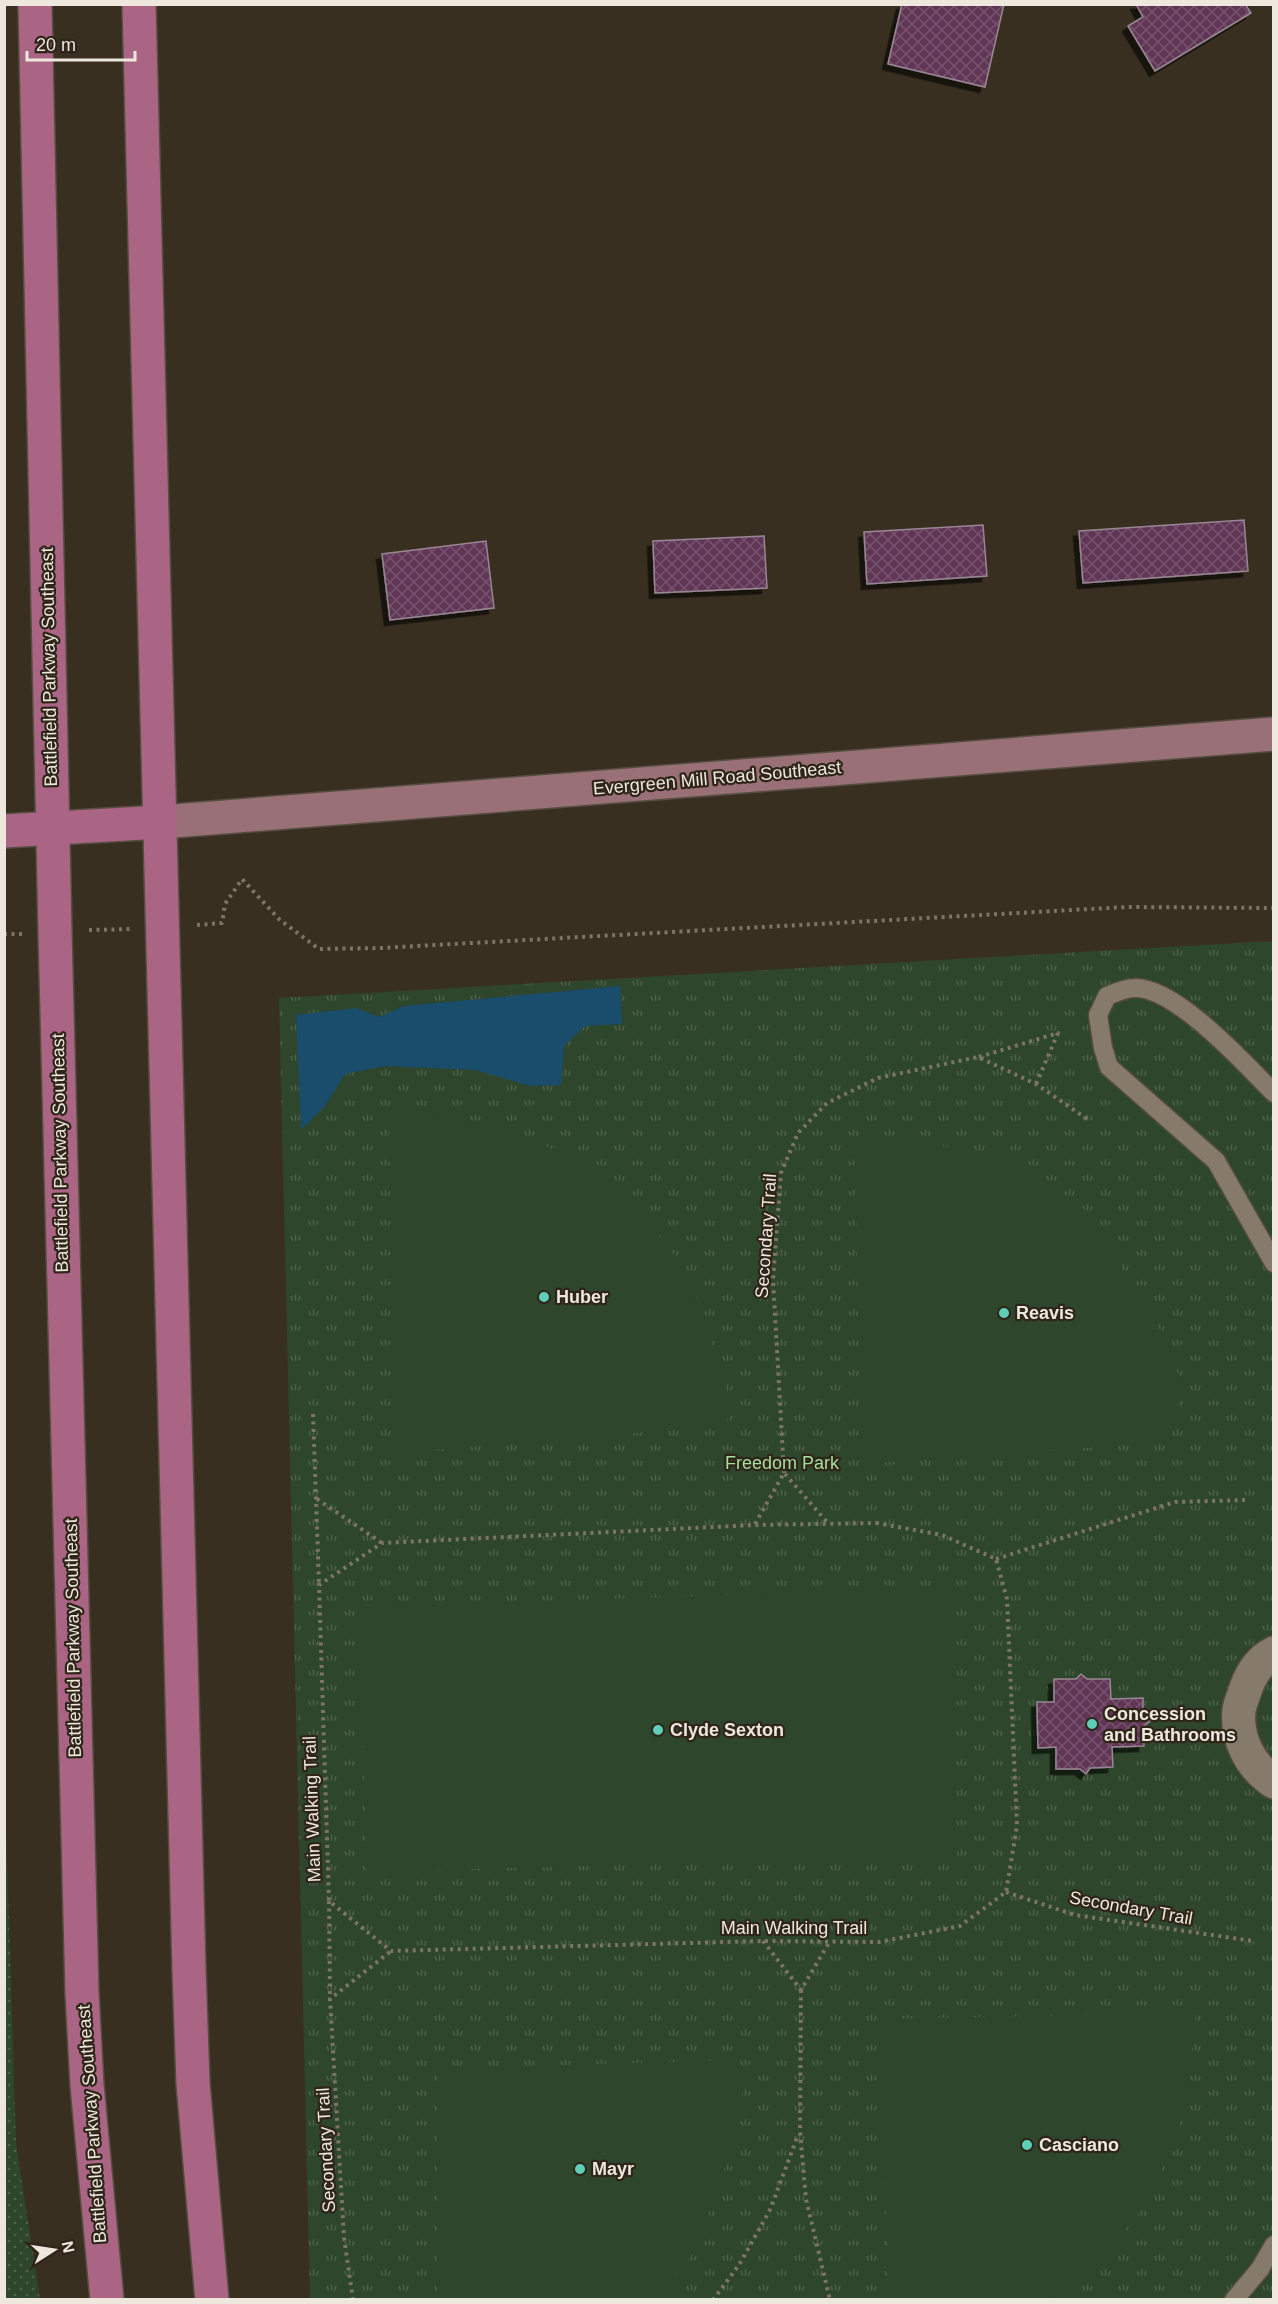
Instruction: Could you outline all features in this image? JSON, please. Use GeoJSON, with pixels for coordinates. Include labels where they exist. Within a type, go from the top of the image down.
{"type":"FeatureCollection","features":[{"type":"Feature","properties":{"kind":"main road","name":"Battlefield Parkway Southeast"},"geometry":{"type":"LineString","coordinates":[[35,4],[55,932],[82,1993],[87,2085],[107,2300]]}},
{"type":"Feature","properties":{"kind":"main road"},"geometry":{"type":"LineString","coordinates":[[139,4],[189,1970],[193,2083],[212,2300]]}},
{"type":"Feature","properties":{"kind":"main road","name":"Evergreen Mill Road Southeast"},"geometry":{"type":"LineString","coordinates":[[160,822],[1274,734]]}},
{"type":"Feature","properties":{"kind":"main road"},"geometry":{"type":"LineString","coordinates":[[4,831],[160,822]]}},
{"type":"Feature","properties":{"kind":"street"},"geometry":{"type":"LineString","coordinates":[[1274,1653],[1267,1656],[1250,1676],[1239,1710],[1241,1738],[1246,1753],[1260,1773],[1274,1782]]}},
{"type":"Feature","properties":{"kind":"lane"},"geometry":{"type":"LineString","coordinates":[[1274,1093],[1220,1038],[1160,992],[1133,987],[1107,996],[1098,1015],[1103,1048],[1109,1067],[1216,1161],[1274,1263]]}},
{"type":"Feature","properties":{"kind":"lane"},"geometry":{"type":"LineString","coordinates":[[1234,2300],[1260,2269],[1274,2245]]}},
{"type":"Feature","properties":{"kind":"path"},"geometry":{"type":"LineString","coordinates":[[4,934],[222,923],[225,904],[242,879],[280,920],[319,949],[381,948],[1126,908],[1274,908]]}},
{"type":"Feature","properties":{"kind":"path","name":"Secondary Trail"},"geometry":{"type":"LineString","coordinates":[[784,1473],[773,1280],[781,1173],[798,1133],[827,1103],[878,1078],[978,1057],[1058,1033],[1036,1084]]}},
{"type":"Feature","properties":{"kind":"path"},"geometry":{"type":"LineString","coordinates":[[978,1057],[1036,1084],[1090,1121]]}},
{"type":"Feature","properties":{"kind":"path"},"geometry":{"type":"LineString","coordinates":[[313,1414],[319,1585]]}},
{"type":"Feature","properties":{"kind":"path"},"geometry":{"type":"LineString","coordinates":[[755,1525],[784,1473],[827,1523]]}},
{"type":"Feature","properties":{"kind":"path"},"geometry":{"type":"LineString","coordinates":[[316,1499],[382,1543]]}},
{"type":"Feature","properties":{"kind":"path"},"geometry":{"type":"LineString","coordinates":[[319,1585],[382,1543],[755,1525],[876,1523],[942,1535],[996,1559],[1175,1502],[1245,1500]]}},
{"type":"Feature","properties":{"kind":"path"},"geometry":{"type":"LineString","coordinates":[[996,1559],[1007,1599],[1017,1826],[1005,1892]]}},
{"type":"Feature","properties":{"kind":"path","name":"Main Walking Trail"},"geometry":{"type":"LineString","coordinates":[[319,1585],[329,1901],[391,1951],[763,1941],[879,1942],[960,1926],[1005,1892]]}},
{"type":"Feature","properties":{"kind":"path","name":"Secondary Trail"},"geometry":{"type":"LineString","coordinates":[[1005,1892],[1075,1915],[1253,1941]]}},
{"type":"Feature","properties":{"kind":"path","name":"Secondary Trail"},"geometry":{"type":"LineString","coordinates":[[329,1901],[330,1999],[345,2238],[353,2300]]}},
{"type":"Feature","properties":{"kind":"path"},"geometry":{"type":"LineString","coordinates":[[763,1941],[801,1990]]}},
{"type":"Feature","properties":{"kind":"path"},"geometry":{"type":"LineString","coordinates":[[830,1941],[801,1990],[800,2132],[806,2199],[830,2300]]}},
{"type":"Feature","properties":{"kind":"path"},"geometry":{"type":"LineString","coordinates":[[330,1999],[391,1951]]}},
{"type":"Feature","properties":{"kind":"path"},"geometry":{"type":"LineString","coordinates":[[712,2300],[739,2265],[770,2210],[800,2132]]}},
{"type":"Feature","properties":{"kind":"green space","name":"Freedom Park"},"geometry":{"type":"Polygon","coordinates":[[[1273,941],[1273,2299],[310,2299],[279,998],[1273,941]]]}},
{"type":"Feature","properties":{"kind":"green space","name":"Huber"},"geometry":{"type":"Polygon","coordinates":[[[389,1108],[433,1113],[518,1133],[567,1156],[599,1175],[629,1199],[685,1269],[707,1326],[727,1395],[729,1418],[708,1427],[394,1453],[389,1108]]]}},
{"type":"Feature","properties":{"kind":"green space","name":"Reavis"},"geometry":{"type":"Polygon","coordinates":[[[855,1136],[972,1150],[1038,1174],[1084,1209],[1164,1336],[1182,1385],[1169,1442],[861,1464],[855,1136]]]}},
{"type":"Feature","properties":{"kind":"green space","name":"Clyde Sexton"},"geometry":{"type":"Polygon","coordinates":[[[949,1589],[957,1855],[367,1872],[359,1606],[949,1589]]]}},
{"type":"Feature","properties":{"kind":"green space"},"geometry":{"type":"Polygon","coordinates":[[[5,1796],[16,2144],[40,2299],[5,2299],[5,1796]]]}},
{"type":"Feature","properties":{"kind":"green space","name":"Casciano"},"geometry":{"type":"Polygon","coordinates":[[[1196,2013],[1188,2083],[1179,2126],[1149,2201],[1087,2276],[1046,2299],[889,2299],[879,2019],[1196,2013]]]}},
{"type":"Feature","properties":{"kind":"green space","name":"Mayr"},"geometry":{"type":"Polygon","coordinates":[[[733,2060],[741,2074],[742,2092],[739,2114],[724,2170],[704,2225],[687,2262],[657,2295],[652,2299],[437,2299],[438,2069],[733,2060]]]}},
{"type":"Feature","properties":{"kind":"water"},"geometry":{"type":"Polygon","coordinates":[[[620,986],[622,1024],[585,1026],[564,1046],[561,1085],[530,1086],[476,1070],[385,1066],[345,1074],[325,1106],[301,1130],[296,1015],[356,1008],[379,1017],[404,1006],[620,986]]]}},
{"type":"Feature","properties":{"kind":"building"},"geometry":{"type":"Polygon","coordinates":[[[902,4],[1004,4],[985,87],[888,64],[902,4]]]}},
{"type":"Feature","properties":{"kind":"building"},"geometry":{"type":"Polygon","coordinates":[[[1136,4],[1245,4],[1251,13],[1155,71],[1128,26],[1143,17],[1136,4]]]}},
{"type":"Feature","properties":{"kind":"building"},"geometry":{"type":"Polygon","coordinates":[[[1244,520],[1248,571],[1083,583],[1079,531],[1244,520]]]}},
{"type":"Feature","properties":{"kind":"building"},"geometry":{"type":"Polygon","coordinates":[[[983,525],[987,576],[867,584],[864,532],[983,525]]]}},
{"type":"Feature","properties":{"kind":"building"},"geometry":{"type":"Polygon","coordinates":[[[764,536],[767,588],[655,593],[653,541],[764,536]]]}},
{"type":"Feature","properties":{"kind":"building"},"geometry":{"type":"Polygon","coordinates":[[[486,541],[494,608],[390,620],[382,554],[486,541]]]}},
{"type":"Feature","properties":{"kind":"building","name":"Concession and Bathrooms"},"geometry":{"type":"Polygon","coordinates":[[[1081,1674],[1087,1679],[1110,1679],[1111,1699],[1143,1698],[1143,1717],[1150,1721],[1143,1727],[1144,1746],[1112,1747],[1113,1767],[1090,1768],[1086,1774],[1080,1769],[1056,1769],[1056,1747],[1038,1748],[1037,1702],[1054,1702],[1054,1679],[1076,1679],[1081,1674]]]}},
{"type":"Feature","properties":{"kind":"place","name":"Huber"},"geometry":{"type":"Point","coordinates":[544,1297]}},
{"type":"Feature","properties":{"kind":"place","name":"Reavis"},"geometry":{"type":"Point","coordinates":[1004,1313]}},
{"type":"Feature","properties":{"kind":"place","name":"Concession and Bathrooms"},"geometry":{"type":"Point","coordinates":[1092,1724]}},
{"type":"Feature","properties":{"kind":"place","name":"Clyde Sexton"},"geometry":{"type":"Point","coordinates":[658,1730]}},
{"type":"Feature","properties":{"kind":"place","name":"Casciano"},"geometry":{"type":"Point","coordinates":[1027,2145]}},
{"type":"Feature","properties":{"kind":"place","name":"Mayr"},"geometry":{"type":"Point","coordinates":[580,2169]}}]}
